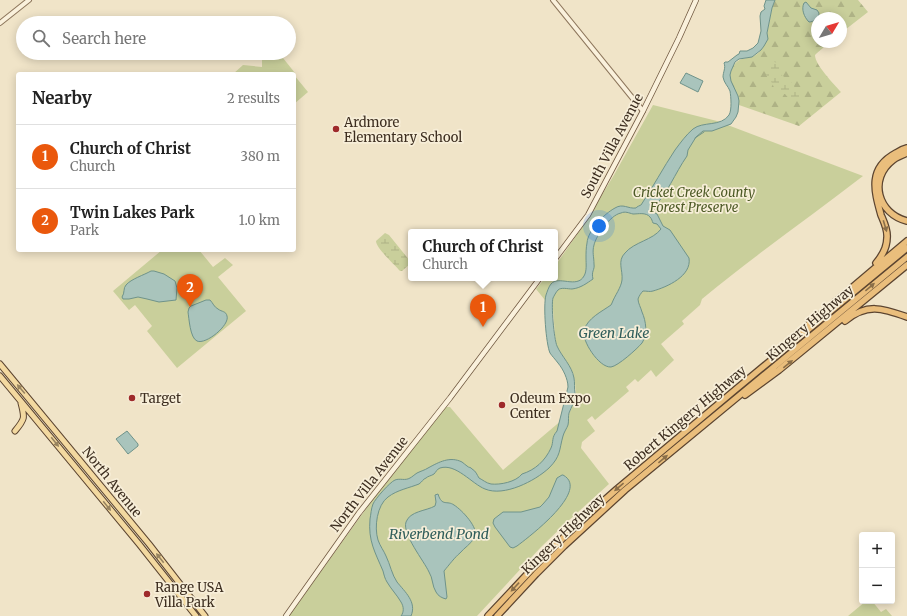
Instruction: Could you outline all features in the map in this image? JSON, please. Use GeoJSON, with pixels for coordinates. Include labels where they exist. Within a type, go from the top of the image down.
{"type":"FeatureCollection","features":[{"type":"Feature","properties":{"kind":"highway"},"geometry":{"type":"LineString","coordinates":[[735,390],[876,264],[884,252],[887,242],[887,233],[875,193],[875,180],[878,170],[888,158],[896,152],[907,148]]}},
{"type":"Feature","properties":{"kind":"highway"},"geometry":{"type":"LineString","coordinates":[[907,153],[895,158],[884,170],[879,179],[879,189],[882,202],[887,209],[894,216],[907,221]]}},
{"type":"Feature","properties":{"kind":"highway"},"geometry":{"type":"LineString","coordinates":[[828,307],[907,241]]}},
{"type":"Feature","properties":{"kind":"highway","name":"Robert Kingery Highway"},"geometry":{"type":"LineString","coordinates":[[488,616],[574,527],[617,489],[907,248]]}},
{"type":"Feature","properties":{"kind":"highway","name":"Kingery Highway"},"geometry":{"type":"LineString","coordinates":[[497,616],[564,546],[625,490],[907,256]]}},
{"type":"Feature","properties":{"kind":"highway"},"geometry":{"type":"LineString","coordinates":[[700,428],[807,348],[907,265]]}},
{"type":"Feature","properties":{"kind":"highway"},"geometry":{"type":"LineString","coordinates":[[807,348],[848,319],[863,311],[879,308],[907,317]]}},
{"type":"Feature","properties":{"kind":"main road","name":"South Villa Avenue"},"geometry":{"type":"LineString","coordinates":[[558,255],[588,215],[643,111],[696,0]]}},
{"type":"Feature","properties":{"kind":"main road","name":"North Villa Avenue"},"geometry":{"type":"LineString","coordinates":[[286,616],[359,513],[450,398],[538,281]]}},
{"type":"Feature","properties":{"kind":"main road","name":"North Avenue"},"geometry":{"type":"LineString","coordinates":[[0,364],[149,544],[205,616]]}},
{"type":"Feature","properties":{"kind":"main road","name":"North Avenue"},"geometry":{"type":"LineString","coordinates":[[0,376],[196,616]]}},
{"type":"Feature","properties":{"kind":"main road"},"geometry":{"type":"LineString","coordinates":[[15,431],[21,424],[24,416],[20,400]]}},
{"type":"Feature","properties":{"kind":"street"},"geometry":{"type":"LineString","coordinates":[[0,23],[29,0]]}},
{"type":"Feature","properties":{"kind":"street"},"geometry":{"type":"LineString","coordinates":[[553,0],[643,111]]}},
{"type":"Feature","properties":{"kind":"green space"},"geometry":{"type":"Polygon","coordinates":[[[775,0],[858,0],[868,12],[847,28],[847,12],[811,12],[811,48],[823,48],[815,55],[818,64],[841,92],[799,126],[739,105],[738,98],[730,80],[731,71],[735,63],[739,60],[754,56],[763,48],[767,37],[772,8],[775,0]]]}},
{"type":"Feature","properties":{"kind":"green space"},"geometry":{"type":"Polygon","coordinates":[[[262,60],[285,60],[294,72],[235,72],[243,65],[262,67],[262,60]]]}},
{"type":"Feature","properties":{"kind":"green space"},"geometry":{"type":"Polygon","coordinates":[[[771,61],[778,63],[782,62],[781,75],[791,82],[800,96],[798,100],[791,101],[785,94],[778,91],[776,92],[766,75],[767,65],[771,61]]]}},
{"type":"Feature","properties":{"kind":"green space"},"geometry":{"type":"Polygon","coordinates":[[[296,77],[308,92],[296,102],[296,77]]]}},
{"type":"Feature","properties":{"kind":"green space","name":"Cricket Creek County Forest Preserve"},"geometry":{"type":"Polygon","coordinates":[[[653,105],[717,121],[863,176],[702,299],[700,305],[682,321],[684,324],[661,344],[674,360],[656,377],[651,370],[638,382],[635,379],[626,387],[629,391],[595,420],[592,416],[587,420],[595,431],[582,442],[581,448],[609,484],[541,547],[477,616],[289,616],[376,495],[446,407],[450,407],[503,470],[569,414],[576,396],[573,373],[556,344],[553,310],[536,289],[543,281],[558,281],[558,262],[583,226],[614,175],[653,105]]]}},
{"type":"Feature","properties":{"kind":"green space"},"geometry":{"type":"Polygon","coordinates":[[[385,233],[389,235],[408,259],[408,266],[400,271],[379,248],[376,241],[385,233]]]}},
{"type":"Feature","properties":{"kind":"green space"},"geometry":{"type":"Polygon","coordinates":[[[160,252],[201,252],[213,267],[225,258],[233,265],[218,277],[246,311],[177,368],[147,331],[152,326],[135,305],[129,310],[113,291],[160,252]]]}},
{"type":"Feature","properties":{"kind":"green space"},"geometry":{"type":"Polygon","coordinates":[[[862,604],[874,604],[881,612],[886,609],[892,616],[848,616],[862,604]]]}},
{"type":"Feature","properties":{"kind":"water","name":"Green Lake"},"geometry":{"type":"Polygon","coordinates":[[[766,0],[775,0],[767,33],[768,39],[761,50],[752,57],[739,59],[735,62],[731,71],[731,81],[739,101],[736,117],[731,124],[712,131],[703,131],[696,137],[667,191],[652,209],[653,212],[657,214],[663,226],[670,230],[689,258],[689,264],[683,275],[671,284],[651,291],[643,291],[639,296],[638,301],[645,319],[646,328],[642,343],[623,361],[611,367],[606,366],[601,363],[592,353],[585,340],[584,330],[588,322],[611,305],[622,280],[621,259],[623,256],[633,246],[658,233],[661,229],[657,224],[653,223],[648,215],[624,212],[612,218],[595,241],[593,252],[593,279],[578,288],[559,289],[553,298],[552,302],[556,342],[573,374],[576,396],[569,413],[568,425],[563,435],[559,453],[553,464],[536,478],[519,486],[501,491],[485,489],[452,468],[440,468],[419,484],[399,491],[388,497],[381,505],[377,517],[376,529],[378,540],[395,579],[407,593],[412,606],[411,616],[401,616],[403,611],[402,604],[386,580],[371,540],[370,519],[374,502],[393,481],[408,479],[417,473],[445,460],[458,460],[462,462],[471,468],[479,478],[491,484],[508,482],[516,479],[543,461],[551,448],[557,431],[568,387],[560,365],[550,353],[546,333],[545,300],[549,288],[551,284],[558,281],[572,282],[581,280],[586,272],[586,249],[588,238],[597,223],[606,214],[618,207],[623,206],[636,208],[641,205],[675,150],[688,134],[693,129],[702,125],[717,123],[726,119],[730,113],[731,97],[730,91],[723,77],[725,67],[724,63],[728,62],[739,54],[740,51],[747,51],[758,43],[761,31],[760,16],[761,12],[765,9],[764,6],[766,0]]]}},
{"type":"Feature","properties":{"kind":"water"},"geometry":{"type":"Polygon","coordinates":[[[806,2],[811,8],[818,12],[811,12],[811,22],[809,22],[804,13],[804,3],[806,2]]]}},
{"type":"Feature","properties":{"kind":"water"},"geometry":{"type":"Polygon","coordinates":[[[686,73],[703,81],[698,92],[680,83],[686,73]]]}},
{"type":"Feature","properties":{"kind":"water"},"geometry":{"type":"Polygon","coordinates":[[[151,271],[164,274],[175,281],[177,288],[176,300],[159,302],[138,297],[123,299],[122,297],[128,283],[151,271]]]}},
{"type":"Feature","properties":{"kind":"water"},"geometry":{"type":"Polygon","coordinates":[[[206,300],[210,300],[217,308],[226,313],[227,320],[221,329],[211,337],[206,340],[197,341],[191,332],[188,312],[191,306],[206,300]]]}},
{"type":"Feature","properties":{"kind":"water"},"geometry":{"type":"Polygon","coordinates":[[[127,431],[138,444],[138,446],[128,454],[116,439],[127,431]]]}},
{"type":"Feature","properties":{"kind":"water"},"geometry":{"type":"Polygon","coordinates":[[[562,475],[570,482],[569,491],[564,502],[544,524],[517,546],[513,548],[510,547],[495,527],[493,523],[494,519],[503,512],[521,512],[540,507],[549,497],[557,478],[562,475]]]}},
{"type":"Feature","properties":{"kind":"water","name":"Riverbend Pond"},"geometry":{"type":"Polygon","coordinates":[[[438,494],[443,502],[454,505],[465,515],[472,524],[476,533],[472,542],[444,571],[446,599],[440,597],[436,592],[430,574],[410,540],[406,527],[408,518],[415,513],[435,506],[435,495],[438,494]]]}},
{"type":"Feature","properties":{"kind":"waterway"},"geometry":{"type":"LineString","coordinates":[[695,138],[704,132]]}},
{"type":"Feature","properties":{"kind":"place","name":"Ardmore Elementary School"},"geometry":{"type":"Point","coordinates":[336,129]}},
{"type":"Feature","properties":{"kind":"place","name":"Twin Lakes Park"},"geometry":{"type":"Point","coordinates":[190,307]}},
{"type":"Feature","properties":{"kind":"place","name":"Church of Christ"},"geometry":{"type":"Point","coordinates":[483,327]}},
{"type":"Feature","properties":{"kind":"place","name":"Target"},"geometry":{"type":"Point","coordinates":[132,398]}},
{"type":"Feature","properties":{"kind":"place","name":"Odeum Expo Center"},"geometry":{"type":"Point","coordinates":[502,405]}},
{"type":"Feature","properties":{"kind":"place","name":"Range USA Villa Park"},"geometry":{"type":"Point","coordinates":[147,594]}}]}
